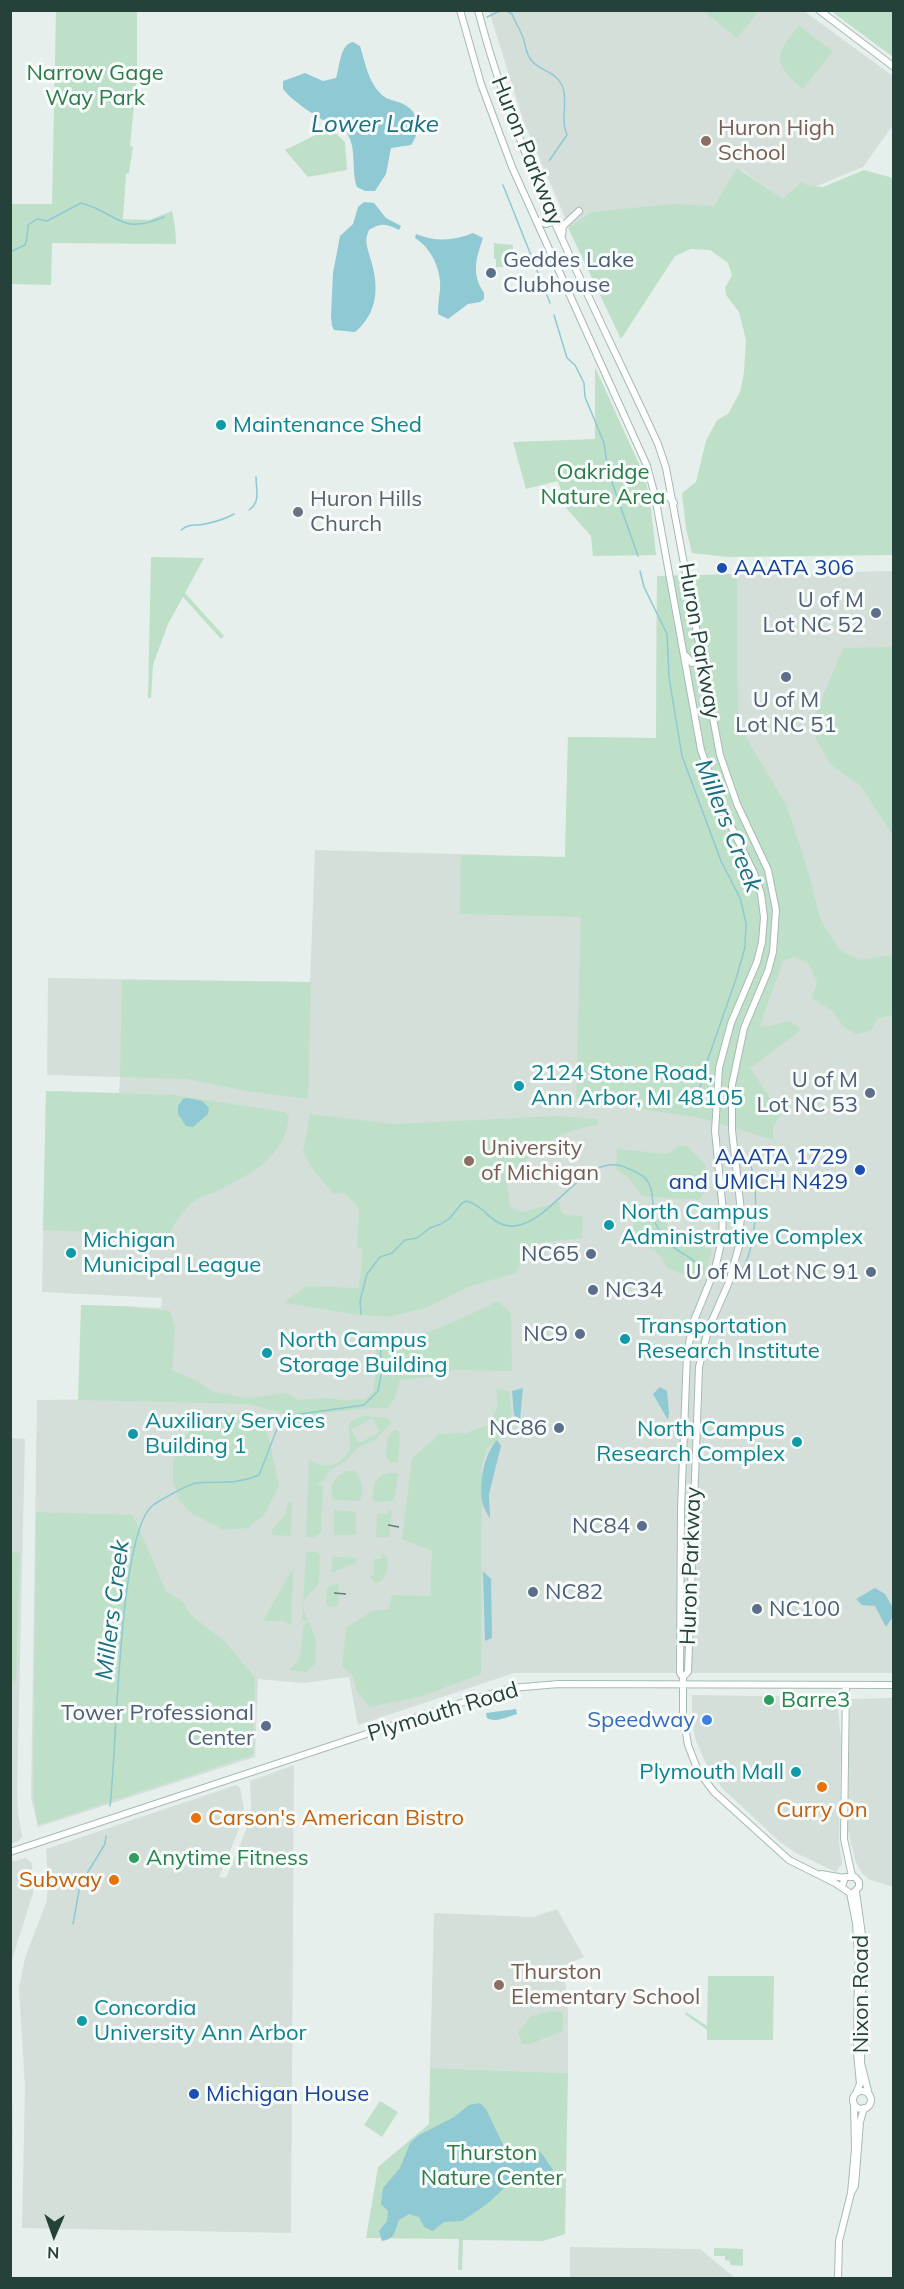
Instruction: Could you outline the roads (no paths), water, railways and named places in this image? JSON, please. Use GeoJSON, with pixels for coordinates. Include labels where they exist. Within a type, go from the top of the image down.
{"type":"FeatureCollection","features":[{"type":"Feature","properties":{"kind":"main road","name":"Huron Parkway"},"geometry":{"type":"LineString","coordinates":[[460,10],[488,107],[512,167],[643,454],[657,504],[697,733],[710,779],[724,813],[751,866],[762,902],[762,942],[755,969],[731,1023],[719,1068],[714,1124],[723,1212],[722,1239],[715,1269],[698,1310],[688,1345],[681,1566],[680,1674],[683,1680],[684,1730],[698,1771],[714,1792],[737,1815],[789,1860],[842,1887]]}},
{"type":"Feature","properties":{"kind":"main road","name":"Huron Parkway"},"geometry":{"type":"LineString","coordinates":[[478,10],[506,105],[528,162],[658,444],[674,503],[718,744],[740,812],[764,860],[775,900],[775,941],[768,971],[744,1028],[734,1066],[731,1116],[741,1205],[741,1233],[733,1273],[708,1330],[700,1356],[688,1672],[683,1680]]}},
{"type":"Feature","properties":{"kind":"main road"},"geometry":{"type":"LineString","coordinates":[[819,10],[894,67]]}},
{"type":"Feature","properties":{"kind":"main road"},"geometry":{"type":"LineString","coordinates":[[562,236],[563,226],[579,212]]}},
{"type":"Feature","properties":{"kind":"main road"},"geometry":{"type":"LineString","coordinates":[[535,220],[543,224],[555,221]]}},
{"type":"Feature","properties":{"kind":"main road"},"geometry":{"type":"LineString","coordinates":[[657,504],[659,497],[663,495],[668,496],[674,503]]}},
{"type":"Feature","properties":{"kind":"main road"},"geometry":{"type":"LineString","coordinates":[[681,641],[689,662],[696,663],[702,657]]}},
{"type":"Feature","properties":{"kind":"main road"},"geometry":{"type":"LineString","coordinates":[[751,866],[764,860]]}},
{"type":"Feature","properties":{"kind":"main road"},"geometry":{"type":"LineString","coordinates":[[683,1450],[695,1451]]}},
{"type":"Feature","properties":{"kind":"main road"},"geometry":{"type":"LineString","coordinates":[[681,1566],[684,1571],[691,1573]]}},
{"type":"Feature","properties":{"kind":"main road","name":"Plymouth Road"},"geometry":{"type":"LineString","coordinates":[[10,1852],[481,1696],[511,1689],[559,1684],[683,1680],[894,1685]]}},
{"type":"Feature","properties":{"kind":"main road"},"geometry":{"type":"LineString","coordinates":[[846,1684],[844,1839],[848,1877],[842,1887],[845,1891],[853,1892],[859,1887],[859,1882],[848,1877]]}},
{"type":"Feature","properties":{"kind":"main road","name":"Huron Parkway"},"geometry":{"type":"LineString","coordinates":[[810,1871],[848,1877]]}},
{"type":"Feature","properties":{"kind":"main road","name":"Nixon Road"},"geometry":{"type":"LineString","coordinates":[[853,1892],[858,1942],[857,2053],[860,2084],[856,2093]]}},
{"type":"Feature","properties":{"kind":"main road","name":"Nixon Road"},"geometry":{"type":"LineString","coordinates":[[853,1892],[862,1938],[861,2063],[869,2095]]}},
{"type":"Feature","properties":{"kind":"main road"},"geometry":{"type":"LineString","coordinates":[[858,1942],[862,1956]]}},
{"type":"Feature","properties":{"kind":"main road"},"geometry":{"type":"LineString","coordinates":[[838,2278],[839,2241],[858,2171],[860,2122],[864,2108],[870,2103],[869,2095],[864,2092],[856,2093],[853,2098],[855,2149],[851,2193]]}},
{"type":"Feature","properties":{"kind":"main road"},"geometry":{"type":"LineString","coordinates":[[854,2104],[858,2108],[864,2108]]}},
{"type":"Feature","properties":{"kind":"water","name":"Lower Lake"},"geometry":{"type":"Polygon","coordinates":[[[353,42],[360,46],[367,71],[376,88],[390,100],[407,106],[415,116],[418,127],[411,145],[391,148],[386,174],[375,191],[365,191],[357,187],[351,141],[346,132],[306,109],[283,89],[283,81],[305,73],[323,81],[336,78],[343,51],[353,42]]]}},
{"type":"Feature","properties":{"kind":"water"},"geometry":{"type":"Polygon","coordinates":[[[364,202],[374,203],[386,218],[401,226],[399,230],[384,225],[369,230],[366,244],[376,288],[373,307],[369,316],[355,332],[334,330],[331,316],[333,273],[340,236],[353,224],[358,207],[364,202]]]}},
{"type":"Feature","properties":{"kind":"water"},"geometry":{"type":"Polygon","coordinates":[[[473,233],[483,238],[478,253],[476,272],[484,299],[468,304],[448,319],[438,314],[440,282],[437,267],[426,248],[415,238],[416,234],[445,240],[473,233]]]}},
{"type":"Feature","properties":{"kind":"water"},"geometry":{"type":"Polygon","coordinates":[[[183,1099],[202,1101],[209,1108],[208,1114],[193,1127],[186,1126],[178,1114],[178,1106],[183,1099]]]}},
{"type":"Feature","properties":{"kind":"water"},"geometry":{"type":"Polygon","coordinates":[[[660,1387],[667,1391],[668,1420],[653,1394],[660,1387]]]}},
{"type":"Feature","properties":{"kind":"water"},"geometry":{"type":"Polygon","coordinates":[[[523,1388],[520,1419],[514,1415],[512,1391],[523,1388]]]}},
{"type":"Feature","properties":{"kind":"water"},"geometry":{"type":"Polygon","coordinates":[[[497,1440],[501,1446],[489,1494],[490,1519],[483,1503],[481,1485],[486,1461],[497,1440]]]}},
{"type":"Feature","properties":{"kind":"water"},"geometry":{"type":"Polygon","coordinates":[[[483,1571],[491,1579],[492,1638],[485,1641],[483,1571]]]}},
{"type":"Feature","properties":{"kind":"water"},"geometry":{"type":"Polygon","coordinates":[[[875,1588],[885,1594],[893,1608],[892,1618],[886,1627],[875,1606],[862,1605],[856,1599],[875,1588]]]}},
{"type":"Feature","properties":{"kind":"water"},"geometry":{"type":"Polygon","coordinates":[[[516,1709],[517,1714],[505,1718],[494,1720],[487,1718],[486,1713],[516,1709]]]}},
{"type":"Feature","properties":{"kind":"water"},"geometry":{"type":"Polygon","coordinates":[[[480,2103],[486,2109],[507,2153],[513,2157],[528,2148],[536,2148],[553,2170],[549,2178],[539,2185],[526,2179],[512,2181],[487,2204],[462,2221],[444,2222],[433,2231],[424,2227],[419,2217],[409,2214],[399,2220],[392,2236],[382,2241],[379,2231],[387,2221],[388,2211],[381,2204],[383,2188],[400,2168],[410,2143],[419,2135],[454,2117],[469,2105],[480,2103]]]}},
{"type":"Feature","properties":{"kind":"waterway","name":"Millers Creek"},"geometry":{"type":"LineString","coordinates":[[487,17],[502,10]]}},
{"type":"Feature","properties":{"kind":"waterway","name":"Millers Creek"},"geometry":{"type":"LineString","coordinates":[[505,10],[512,14],[530,58],[536,65],[557,78],[563,88],[564,124],[567,135],[549,161]]}},
{"type":"Feature","properties":{"kind":"waterway","name":"Millers Creek"},"geometry":{"type":"LineString","coordinates":[[503,185],[550,303]]}},
{"type":"Feature","properties":{"kind":"waterway","name":"Millers Creek"},"geometry":{"type":"LineString","coordinates":[[10,252],[25,245],[28,225],[37,219],[47,221],[81,203],[128,224],[149,222],[164,217]]}},
{"type":"Feature","properties":{"kind":"waterway","name":"Millers Creek"},"geometry":{"type":"LineString","coordinates":[[554,315],[567,358],[575,365],[584,383],[585,397],[604,443],[608,471],[638,556]]}},
{"type":"Feature","properties":{"kind":"waterway","name":"Millers Creek"},"geometry":{"type":"LineString","coordinates":[[249,510],[256,499],[256,477]]}},
{"type":"Feature","properties":{"kind":"waterway","name":"Millers Creek"},"geometry":{"type":"LineString","coordinates":[[181,530],[190,525],[201,525],[234,514]]}},
{"type":"Feature","properties":{"kind":"waterway","name":"Millers Creek"},"geometry":{"type":"LineString","coordinates":[[640,571],[644,587],[667,634],[669,677],[682,756],[721,861],[740,898],[746,923],[745,947],[702,1076],[699,1093]]}},
{"type":"Feature","properties":{"kind":"waterway","name":"Millers Creek"},"geometry":{"type":"LineString","coordinates":[[735,1281],[748,1255],[755,1222],[755,1188],[749,1159]]}},
{"type":"Feature","properties":{"kind":"waterway","name":"Millers Creek"},"geometry":{"type":"LineString","coordinates":[[361,1314],[360,1301],[367,1274],[380,1257],[392,1253],[405,1240],[417,1238],[430,1228],[441,1224],[466,1201],[473,1203],[500,1224],[514,1226],[529,1221],[543,1212],[585,1176],[599,1168],[614,1165],[631,1170],[645,1178],[651,1188],[655,1222],[664,1238],[703,1269]]}},
{"type":"Feature","properties":{"kind":"waterway","name":"Millers Creek"},"geometry":{"type":"LineString","coordinates":[[110,1806],[126,1600],[132,1558],[141,1525],[152,1506],[187,1486],[196,1483],[235,1481],[259,1475],[277,1429],[293,1415],[364,1405],[378,1391],[382,1370],[380,1345],[371,1333]]}},
{"type":"Feature","properties":{"kind":"waterway","name":"Millers Creek"},"geometry":{"type":"LineString","coordinates":[[73,1924],[80,1885],[105,1844],[106,1836]]}},
{"type":"Feature","properties":{"kind":"railway"},"geometry":{"type":"LineString","coordinates":[[388,1525],[399,1527]]}},
{"type":"Feature","properties":{"kind":"railway"},"geometry":{"type":"LineString","coordinates":[[334,1593],[347,1594]]}},
{"type":"Feature","properties":{"kind":"place","name":"Huron High School"},"geometry":{"type":"Point","coordinates":[706,141]}},
{"type":"Feature","properties":{"kind":"place","name":"Geddes Lake Clubhouse"},"geometry":{"type":"Point","coordinates":[491,273]}},
{"type":"Feature","properties":{"kind":"place","name":"Maintenance Shed"},"geometry":{"type":"Point","coordinates":[221,425]}},
{"type":"Feature","properties":{"kind":"place","name":"Huron Hills Church"},"geometry":{"type":"Point","coordinates":[298,512]}},
{"type":"Feature","properties":{"kind":"place","name":"AAATA 306"},"geometry":{"type":"Point","coordinates":[722,568]}},
{"type":"Feature","properties":{"kind":"place","name":"U of M Lot NC 52"},"geometry":{"type":"Point","coordinates":[876,613]}},
{"type":"Feature","properties":{"kind":"place","name":"U of M Lot NC 51"},"geometry":{"type":"Point","coordinates":[786,677]}},
{"type":"Feature","properties":{"kind":"place","name":"2124 Stone Road, Ann Arbor, MI 48105"},"geometry":{"type":"Point","coordinates":[519,1086]}},
{"type":"Feature","properties":{"kind":"place","name":"U of M Lot NC 53"},"geometry":{"type":"Point","coordinates":[870,1093]}},
{"type":"Feature","properties":{"kind":"place","name":"University of Michigan"},"geometry":{"type":"Point","coordinates":[469,1161]}},
{"type":"Feature","properties":{"kind":"place","name":"AAATA 1729 and UMICH N429"},"geometry":{"type":"Point","coordinates":[860,1170]}},
{"type":"Feature","properties":{"kind":"place","name":"North Campus Administrative Complex"},"geometry":{"type":"Point","coordinates":[609,1225]}},
{"type":"Feature","properties":{"kind":"place","name":"Michigan Municipal League"},"geometry":{"type":"Point","coordinates":[71,1253]}},
{"type":"Feature","properties":{"kind":"place","name":"NC65"},"geometry":{"type":"Point","coordinates":[591,1254]}},
{"type":"Feature","properties":{"kind":"place","name":"U of M Lot NC 91"},"geometry":{"type":"Point","coordinates":[871,1272]}},
{"type":"Feature","properties":{"kind":"place","name":"NC34"},"geometry":{"type":"Point","coordinates":[593,1290]}},
{"type":"Feature","properties":{"kind":"place","name":"NC9"},"geometry":{"type":"Point","coordinates":[580,1334]}},
{"type":"Feature","properties":{"kind":"place","name":"Transportation Research Institute"},"geometry":{"type":"Point","coordinates":[625,1339]}},
{"type":"Feature","properties":{"kind":"place","name":"North Campus Storage Building"},"geometry":{"type":"Point","coordinates":[267,1353]}},
{"type":"Feature","properties":{"kind":"place","name":"NC86"},"geometry":{"type":"Point","coordinates":[559,1428]}},
{"type":"Feature","properties":{"kind":"place","name":"Auxiliary Services Building 1"},"geometry":{"type":"Point","coordinates":[133,1434]}},
{"type":"Feature","properties":{"kind":"place","name":"North Campus Research Complex"},"geometry":{"type":"Point","coordinates":[797,1442]}},
{"type":"Feature","properties":{"kind":"place","name":"NC84"},"geometry":{"type":"Point","coordinates":[642,1526]}},
{"type":"Feature","properties":{"kind":"place","name":"NC82"},"geometry":{"type":"Point","coordinates":[533,1592]}},
{"type":"Feature","properties":{"kind":"place","name":"NC100"},"geometry":{"type":"Point","coordinates":[757,1609]}},
{"type":"Feature","properties":{"kind":"place","name":"Barre3"},"geometry":{"type":"Point","coordinates":[769,1700]}},
{"type":"Feature","properties":{"kind":"place","name":"Speedway"},"geometry":{"type":"Point","coordinates":[707,1720]}},
{"type":"Feature","properties":{"kind":"place","name":"Tower Professional Center"},"geometry":{"type":"Point","coordinates":[266,1726]}},
{"type":"Feature","properties":{"kind":"place","name":"Plymouth Mall"},"geometry":{"type":"Point","coordinates":[796,1772]}},
{"type":"Feature","properties":{"kind":"place","name":"Curry On"},"geometry":{"type":"Point","coordinates":[822,1787]}},
{"type":"Feature","properties":{"kind":"place","name":"Carson's American Bistro"},"geometry":{"type":"Point","coordinates":[196,1818]}},
{"type":"Feature","properties":{"kind":"place","name":"Anytime Fitness"},"geometry":{"type":"Point","coordinates":[134,1858]}},
{"type":"Feature","properties":{"kind":"place","name":"Subway"},"geometry":{"type":"Point","coordinates":[114,1880]}},
{"type":"Feature","properties":{"kind":"place","name":"Thurston Elementary School"},"geometry":{"type":"Point","coordinates":[499,1985]}},
{"type":"Feature","properties":{"kind":"place","name":"Concordia University Ann Arbor"},"geometry":{"type":"Point","coordinates":[82,2021]}},
{"type":"Feature","properties":{"kind":"place","name":"Michigan House"},"geometry":{"type":"Point","coordinates":[194,2094]}},
{"type":"Feature","properties":{"kind":"park label","name":"Narrow Gage Way Park"},"geometry":{"type":"Point","coordinates":[95,86]}},
{"type":"Feature","properties":{"kind":"park label","name":"Oakridge Nature Area"},"geometry":{"type":"Point","coordinates":[603,485]}},
{"type":"Feature","properties":{"kind":"park label","name":"Thurston Nature Center"},"geometry":{"type":"Point","coordinates":[492,2166]}}]}
